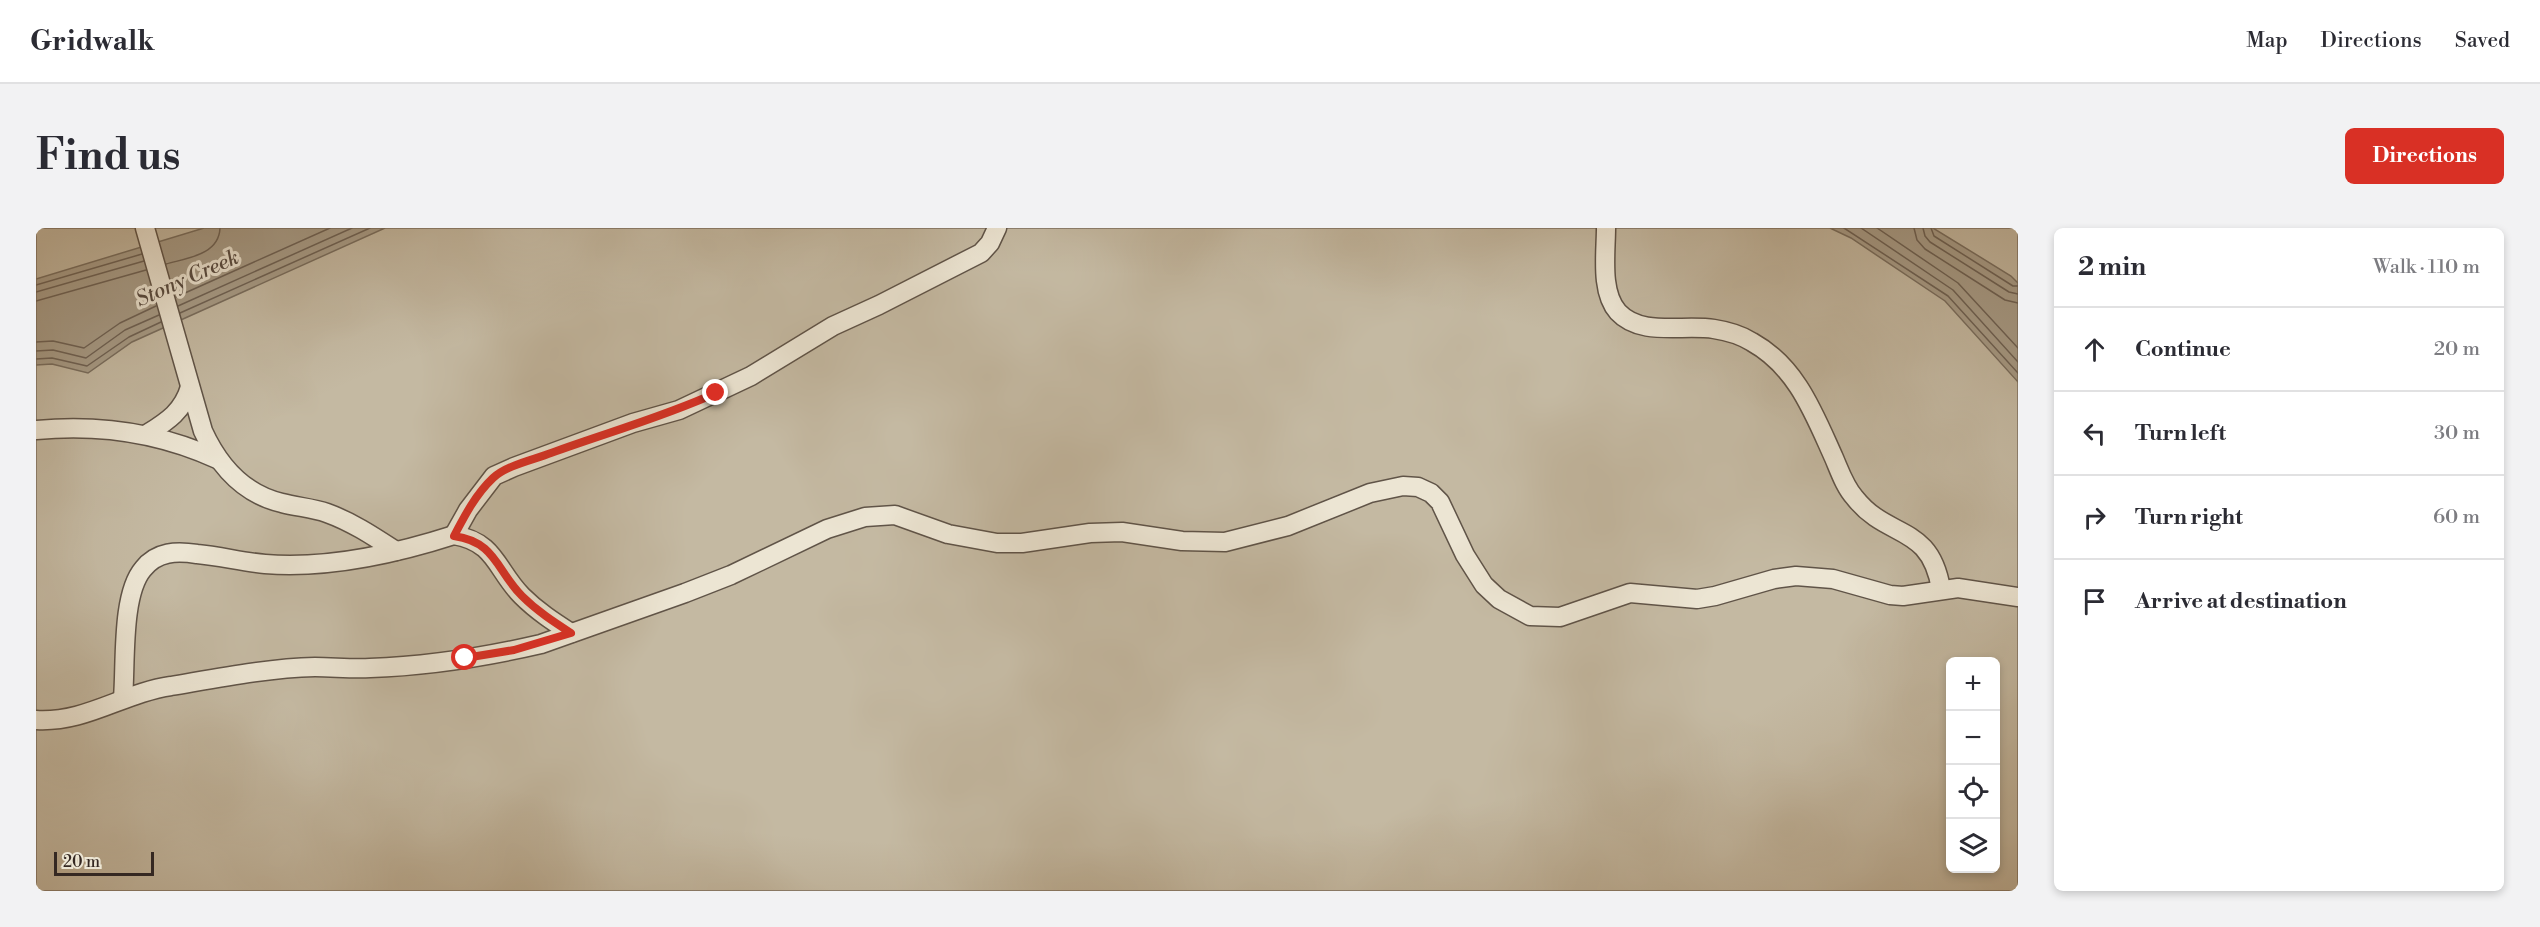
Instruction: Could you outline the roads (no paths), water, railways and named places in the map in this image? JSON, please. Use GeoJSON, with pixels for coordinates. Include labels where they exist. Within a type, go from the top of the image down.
{"type":"FeatureCollection","features":[{"type":"Feature","properties":{"kind":"lane"},"geometry":{"type":"LineString","coordinates":[[145,228],[203,431],[217,459],[231,475],[262,497],[342,519],[396,550]]}},
{"type":"Feature","properties":{"kind":"lane"},"geometry":{"type":"LineString","coordinates":[[454,536],[468,510],[495,476],[633,423],[679,410],[752,376],[833,326],[981,253],[990,243],[997,228]]}},
{"type":"Feature","properties":{"kind":"lane"},"geometry":{"type":"LineString","coordinates":[[1606,228],[1606,264],[1610,300],[1618,312],[1630,321],[1648,327],[1713,329],[1731,333],[1751,341],[1784,367],[1797,382],[1811,407],[1845,484],[1855,499],[1870,513],[1924,546],[1938,572],[1941,589]]}},
{"type":"Feature","properties":{"kind":"lane"},"geometry":{"type":"LineString","coordinates":[[147,434],[165,423],[185,402],[190,387]]}},
{"type":"Feature","properties":{"kind":"lane"},"geometry":{"type":"LineString","coordinates":[[36,430],[87,429],[147,434],[182,444],[217,459]]}},
{"type":"Feature","properties":{"kind":"lane"},"geometry":{"type":"LineString","coordinates":[[36,720],[75,718],[123,698],[169,686],[316,667],[382,668],[514,650],[571,633],[704,586],[826,529],[865,517],[895,515],[948,534],[997,543],[1022,543],[1090,533],[1122,532],[1182,541],[1225,542],[1288,526],[1388,487],[1403,486],[1424,490],[1440,502],[1465,555],[1484,585],[1499,599],[1537,617],[1560,617],[1630,592],[1697,599],[1774,579],[1796,576],[1833,579],[1903,596],[1958,588],[2018,597]]}},
{"type":"Feature","properties":{"kind":"lane"},"geometry":{"type":"LineString","coordinates":[[123,698],[129,598],[134,582],[143,568],[153,559],[164,554],[180,552],[264,564],[290,565],[358,558],[454,536],[479,543],[494,555],[520,594],[540,612],[571,633]]}},
{"type":"Feature","properties":{"kind":"water","name":"Stony Creek"},"geometry":{"type":"Polygon","coordinates":[[[204,228],[385,228],[132,342],[88,373],[52,364],[36,365],[36,279],[204,228]]]}},
{"type":"Feature","properties":{"kind":"water"},"geometry":{"type":"Polygon","coordinates":[[[1830,228],[1933,228],[2011,276],[2018,283],[2018,382],[1945,301],[1851,238],[1830,228]]]}}]}
